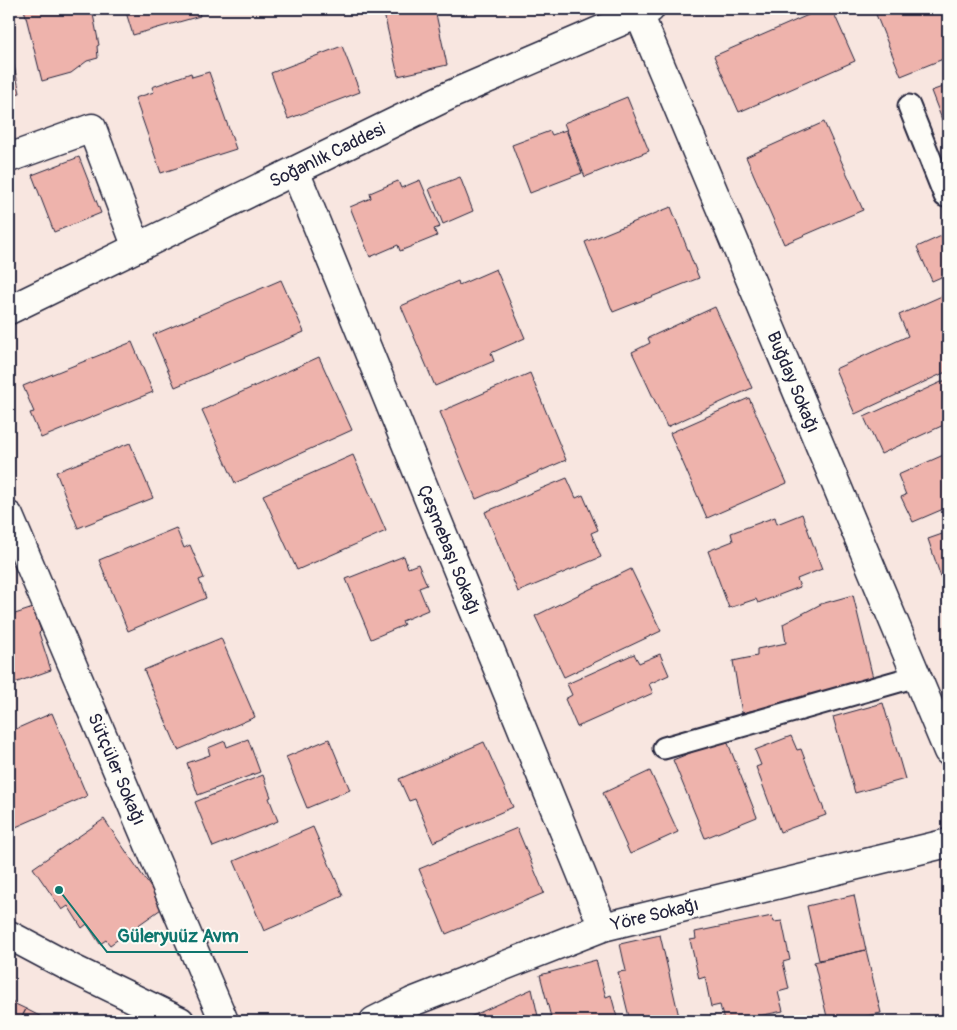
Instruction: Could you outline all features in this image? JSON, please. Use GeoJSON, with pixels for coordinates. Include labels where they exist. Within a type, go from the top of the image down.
{"type":"FeatureCollection","features":[{"type":"Feature","properties":{"kind":"street","name":"Soğanlık Caddesi"},"geometry":{"type":"LineString","coordinates":[[9,310],[450,95],[644,11]]}},
{"type":"Feature","properties":{"kind":"street","name":"Buğday Sokağı"},"geometry":{"type":"LineString","coordinates":[[644,11],[948,751]]}},
{"type":"Feature","properties":{"kind":"street"},"geometry":{"type":"LineString","coordinates":[[9,158],[92,128],[137,248]]}},
{"type":"Feature","properties":{"kind":"street","name":"Çeşmebaşı Sokağı"},"geometry":{"type":"LineString","coordinates":[[295,171],[603,927]]}},
{"type":"Feature","properties":{"kind":"street","name":"Sütçüler Sokağı"},"geometry":{"type":"LineString","coordinates":[[9,516],[224,1021]]}},
{"type":"Feature","properties":{"kind":"street","name":"Yöre Sokağı"},"geometry":{"type":"LineString","coordinates":[[374,1021],[412,1002],[603,927],[948,843]]}},
{"type":"Feature","properties":{"kind":"street"},"geometry":{"type":"LineString","coordinates":[[9,935],[71,968],[180,1021]]}},
{"type":"Feature","properties":{"kind":"lane"},"geometry":{"type":"LineString","coordinates":[[909,106],[944,196],[948,194]]}},
{"type":"Feature","properties":{"kind":"lane"},"geometry":{"type":"LineString","coordinates":[[664,748],[917,676]]}},
{"type":"Feature","properties":{"kind":"building"},"geometry":{"type":"Polygon","coordinates":[[[24,9],[92,9],[99,45],[97,46],[98,58],[87,61],[71,73],[42,81],[24,9]]]}},
{"type":"Feature","properties":{"kind":"building"},"geometry":{"type":"Polygon","coordinates":[[[125,9],[198,9],[200,16],[133,35],[125,9]]]}},
{"type":"Feature","properties":{"kind":"building"},"geometry":{"type":"Polygon","coordinates":[[[383,9],[443,9],[443,13],[436,14],[447,65],[398,76],[383,9]]]}},
{"type":"Feature","properties":{"kind":"building"},"geometry":{"type":"Polygon","coordinates":[[[822,9],[832,9],[855,61],[739,112],[714,56],[822,9]]]}},
{"type":"Feature","properties":{"kind":"building"},"geometry":{"type":"Polygon","coordinates":[[[884,9],[948,9],[948,57],[901,76],[875,12],[884,9]]]}},
{"type":"Feature","properties":{"kind":"building"},"geometry":{"type":"Polygon","coordinates":[[[9,43],[20,93],[9,95],[9,43]]]}},
{"type":"Feature","properties":{"kind":"building"},"geometry":{"type":"Polygon","coordinates":[[[342,46],[360,92],[288,119],[271,73],[342,46]]]}},
{"type":"Feature","properties":{"kind":"building"},"geometry":{"type":"Polygon","coordinates":[[[209,72],[236,149],[161,173],[135,98],[154,92],[152,87],[191,73],[192,77],[209,72]]]}},
{"type":"Feature","properties":{"kind":"building"},"geometry":{"type":"Polygon","coordinates":[[[948,85],[948,135],[931,91],[948,85]]]}},
{"type":"Feature","properties":{"kind":"building"},"geometry":{"type":"Polygon","coordinates":[[[627,97],[649,151],[585,177],[564,123],[627,97]]]}},
{"type":"Feature","properties":{"kind":"building"},"geometry":{"type":"Polygon","coordinates":[[[824,122],[863,210],[784,244],[746,157],[824,122]]]}},
{"type":"Feature","properties":{"kind":"building"},"geometry":{"type":"Polygon","coordinates":[[[566,130],[582,173],[530,193],[512,145],[550,131],[552,135],[566,130]]]}},
{"type":"Feature","properties":{"kind":"building"},"geometry":{"type":"Polygon","coordinates":[[[79,157],[101,213],[54,232],[32,175],[79,157]]]}},
{"type":"Feature","properties":{"kind":"building"},"geometry":{"type":"Polygon","coordinates":[[[460,177],[473,211],[443,224],[429,189],[460,177]]]}},
{"type":"Feature","properties":{"kind":"building"},"geometry":{"type":"Polygon","coordinates":[[[420,180],[440,227],[434,229],[437,236],[400,251],[398,245],[370,257],[350,207],[371,198],[370,193],[398,181],[401,188],[420,180]]]}},
{"type":"Feature","properties":{"kind":"building"},"geometry":{"type":"Polygon","coordinates":[[[671,207],[699,278],[613,312],[585,242],[671,207]]]}},
{"type":"Feature","properties":{"kind":"building"},"geometry":{"type":"Polygon","coordinates":[[[948,233],[948,274],[932,281],[917,247],[948,233]]]}},
{"type":"Feature","properties":{"kind":"building"},"geometry":{"type":"Polygon","coordinates":[[[496,269],[525,338],[491,353],[494,361],[435,386],[401,306],[458,281],[459,285],[496,269]]]}},
{"type":"Feature","properties":{"kind":"building"},"geometry":{"type":"Polygon","coordinates":[[[281,280],[304,332],[175,387],[153,335],[281,280]]]}},
{"type":"Feature","properties":{"kind":"building"},"geometry":{"type":"Polygon","coordinates":[[[944,295],[948,305],[948,371],[855,414],[835,369],[908,336],[899,315],[944,295]]]}},
{"type":"Feature","properties":{"kind":"building"},"geometry":{"type":"Polygon","coordinates":[[[715,307],[752,388],[667,427],[632,352],[650,343],[648,338],[715,307]]]}},
{"type":"Feature","properties":{"kind":"building"},"geometry":{"type":"Polygon","coordinates":[[[132,342],[153,392],[41,438],[30,413],[34,412],[23,386],[132,342]]]}},
{"type":"Feature","properties":{"kind":"building"},"geometry":{"type":"Polygon","coordinates":[[[319,357],[352,430],[235,483],[202,410],[319,357]]]}},
{"type":"Feature","properties":{"kind":"building"},"geometry":{"type":"Polygon","coordinates":[[[530,373],[566,460],[476,499],[440,412],[530,373]]]}},
{"type":"Feature","properties":{"kind":"building"},"geometry":{"type":"Polygon","coordinates":[[[948,379],[948,423],[881,454],[864,417],[948,379]]]}},
{"type":"Feature","properties":{"kind":"building"},"geometry":{"type":"Polygon","coordinates":[[[749,398],[787,483],[707,518],[670,433],[749,398]]]}},
{"type":"Feature","properties":{"kind":"building"},"geometry":{"type":"Polygon","coordinates":[[[130,443],[153,498],[78,528],[56,472],[130,443]]]}},
{"type":"Feature","properties":{"kind":"building"},"geometry":{"type":"Polygon","coordinates":[[[948,453],[948,497],[946,498],[948,507],[913,522],[901,497],[906,495],[898,475],[948,453]]]}},
{"type":"Feature","properties":{"kind":"building"},"geometry":{"type":"Polygon","coordinates":[[[353,455],[386,531],[297,570],[263,495],[353,455]]]}},
{"type":"Feature","properties":{"kind":"building"},"geometry":{"type":"Polygon","coordinates":[[[567,478],[576,498],[583,495],[598,530],[591,533],[601,557],[518,592],[485,512],[567,478]]]}},
{"type":"Feature","properties":{"kind":"building"},"geometry":{"type":"Polygon","coordinates":[[[802,514],[822,569],[797,579],[800,587],[758,603],[756,599],[729,608],[708,551],[733,541],[731,533],[775,517],[777,524],[802,514]]]}},
{"type":"Feature","properties":{"kind":"building"},"geometry":{"type":"Polygon","coordinates":[[[176,528],[184,548],[190,545],[204,578],[199,580],[206,598],[128,631],[99,560],[176,528]]]}},
{"type":"Feature","properties":{"kind":"building"},"geometry":{"type":"Polygon","coordinates":[[[948,532],[948,595],[947,595],[928,539],[948,532]]]}},
{"type":"Feature","properties":{"kind":"building"},"geometry":{"type":"Polygon","coordinates":[[[404,556],[408,568],[418,564],[427,585],[419,588],[428,610],[402,621],[404,625],[371,639],[346,579],[404,556]]]}},
{"type":"Feature","properties":{"kind":"building"},"geometry":{"type":"Polygon","coordinates":[[[631,569],[661,631],[564,677],[535,616],[631,569]]]}},
{"type":"Feature","properties":{"kind":"building"},"geometry":{"type":"Polygon","coordinates":[[[853,595],[873,678],[842,690],[742,713],[733,661],[757,656],[757,649],[786,643],[783,624],[821,604],[853,595]]]}},
{"type":"Feature","properties":{"kind":"building"},"geometry":{"type":"Polygon","coordinates":[[[33,608],[51,670],[9,685],[9,616],[33,608]]]}},
{"type":"Feature","properties":{"kind":"building"},"geometry":{"type":"Polygon","coordinates":[[[221,638],[255,717],[178,750],[144,670],[221,638]]]}},
{"type":"Feature","properties":{"kind":"building"},"geometry":{"type":"Polygon","coordinates":[[[634,654],[639,663],[660,654],[669,675],[649,684],[653,693],[577,727],[565,699],[572,695],[567,684],[634,654]]]}},
{"type":"Feature","properties":{"kind":"building"},"geometry":{"type":"Polygon","coordinates":[[[883,703],[905,779],[855,793],[833,717],[883,703]]]}},
{"type":"Feature","properties":{"kind":"building"},"geometry":{"type":"Polygon","coordinates":[[[52,713],[87,796],[9,830],[9,732],[52,713]]]}},
{"type":"Feature","properties":{"kind":"building"},"geometry":{"type":"Polygon","coordinates":[[[791,736],[797,750],[801,749],[826,815],[780,832],[756,767],[761,765],[755,750],[791,736]]]}},
{"type":"Feature","properties":{"kind":"building"},"geometry":{"type":"Polygon","coordinates":[[[726,738],[757,817],[705,838],[673,760],[726,738]]]}},
{"type":"Feature","properties":{"kind":"building"},"geometry":{"type":"Polygon","coordinates":[[[248,739],[260,772],[198,795],[187,763],[210,755],[208,748],[225,741],[227,747],[248,739]]]}},
{"type":"Feature","properties":{"kind":"building"},"geometry":{"type":"Polygon","coordinates":[[[329,739],[350,790],[307,808],[286,757],[329,739]]]}},
{"type":"Feature","properties":{"kind":"building"},"geometry":{"type":"Polygon","coordinates":[[[484,742],[513,807],[433,842],[415,799],[409,801],[399,779],[484,742]]]}},
{"type":"Feature","properties":{"kind":"building"},"geometry":{"type":"Polygon","coordinates":[[[650,771],[678,832],[630,854],[603,793],[650,771]]]}},
{"type":"Feature","properties":{"kind":"building"},"geometry":{"type":"Polygon","coordinates":[[[263,775],[278,821],[213,847],[195,802],[263,775]]]}},
{"type":"Feature","properties":{"kind":"building"},"geometry":{"type":"Polygon","coordinates":[[[104,819],[164,907],[110,945],[106,940],[100,944],[87,924],[82,928],[68,906],[62,910],[33,868],[104,819]]]}},
{"type":"Feature","properties":{"kind":"building"},"geometry":{"type":"Polygon","coordinates":[[[313,827],[343,896],[264,931],[234,861],[313,827]]]}},
{"type":"Feature","properties":{"kind":"building"},"geometry":{"type":"Polygon","coordinates":[[[517,828],[544,893],[446,934],[419,869],[517,828]]]}},
{"type":"Feature","properties":{"kind":"building"},"geometry":{"type":"Polygon","coordinates":[[[854,895],[866,950],[819,960],[807,906],[854,895]]]}},
{"type":"Feature","properties":{"kind":"building"},"geometry":{"type":"Polygon","coordinates":[[[772,916],[774,922],[782,921],[790,960],[783,962],[789,989],[778,992],[783,1011],[735,1021],[724,1021],[720,1005],[711,1007],[705,977],[699,979],[690,940],[696,939],[695,932],[772,916]]]}},
{"type":"Feature","properties":{"kind":"building"},"geometry":{"type":"Polygon","coordinates":[[[660,935],[680,1021],[630,1021],[618,972],[626,971],[620,944],[660,935]]]}},
{"type":"Feature","properties":{"kind":"building"},"geometry":{"type":"Polygon","coordinates":[[[866,950],[881,1013],[842,1021],[828,1021],[814,962],[866,950]]]}},
{"type":"Feature","properties":{"kind":"building"},"geometry":{"type":"Polygon","coordinates":[[[596,960],[606,997],[611,995],[618,1021],[552,1021],[540,975],[596,960]]]}},
{"type":"Feature","properties":{"kind":"building"},"geometry":{"type":"Polygon","coordinates":[[[532,989],[539,1021],[461,1021],[532,989]]]}},
{"type":"Feature","properties":{"kind":"building"},"geometry":{"type":"Polygon","coordinates":[[[9,1001],[26,1009],[20,1021],[9,1021],[9,1001]]]}},
{"type":"Feature","properties":{"kind":"building"},"geometry":{"type":"Polygon","coordinates":[[[26,1009],[49,1021],[20,1021],[26,1009]]]}},
{"type":"Feature","properties":{"kind":"place","name":"Güleryuüz Avm"},"geometry":{"type":"Point","coordinates":[59,890]}}]}
